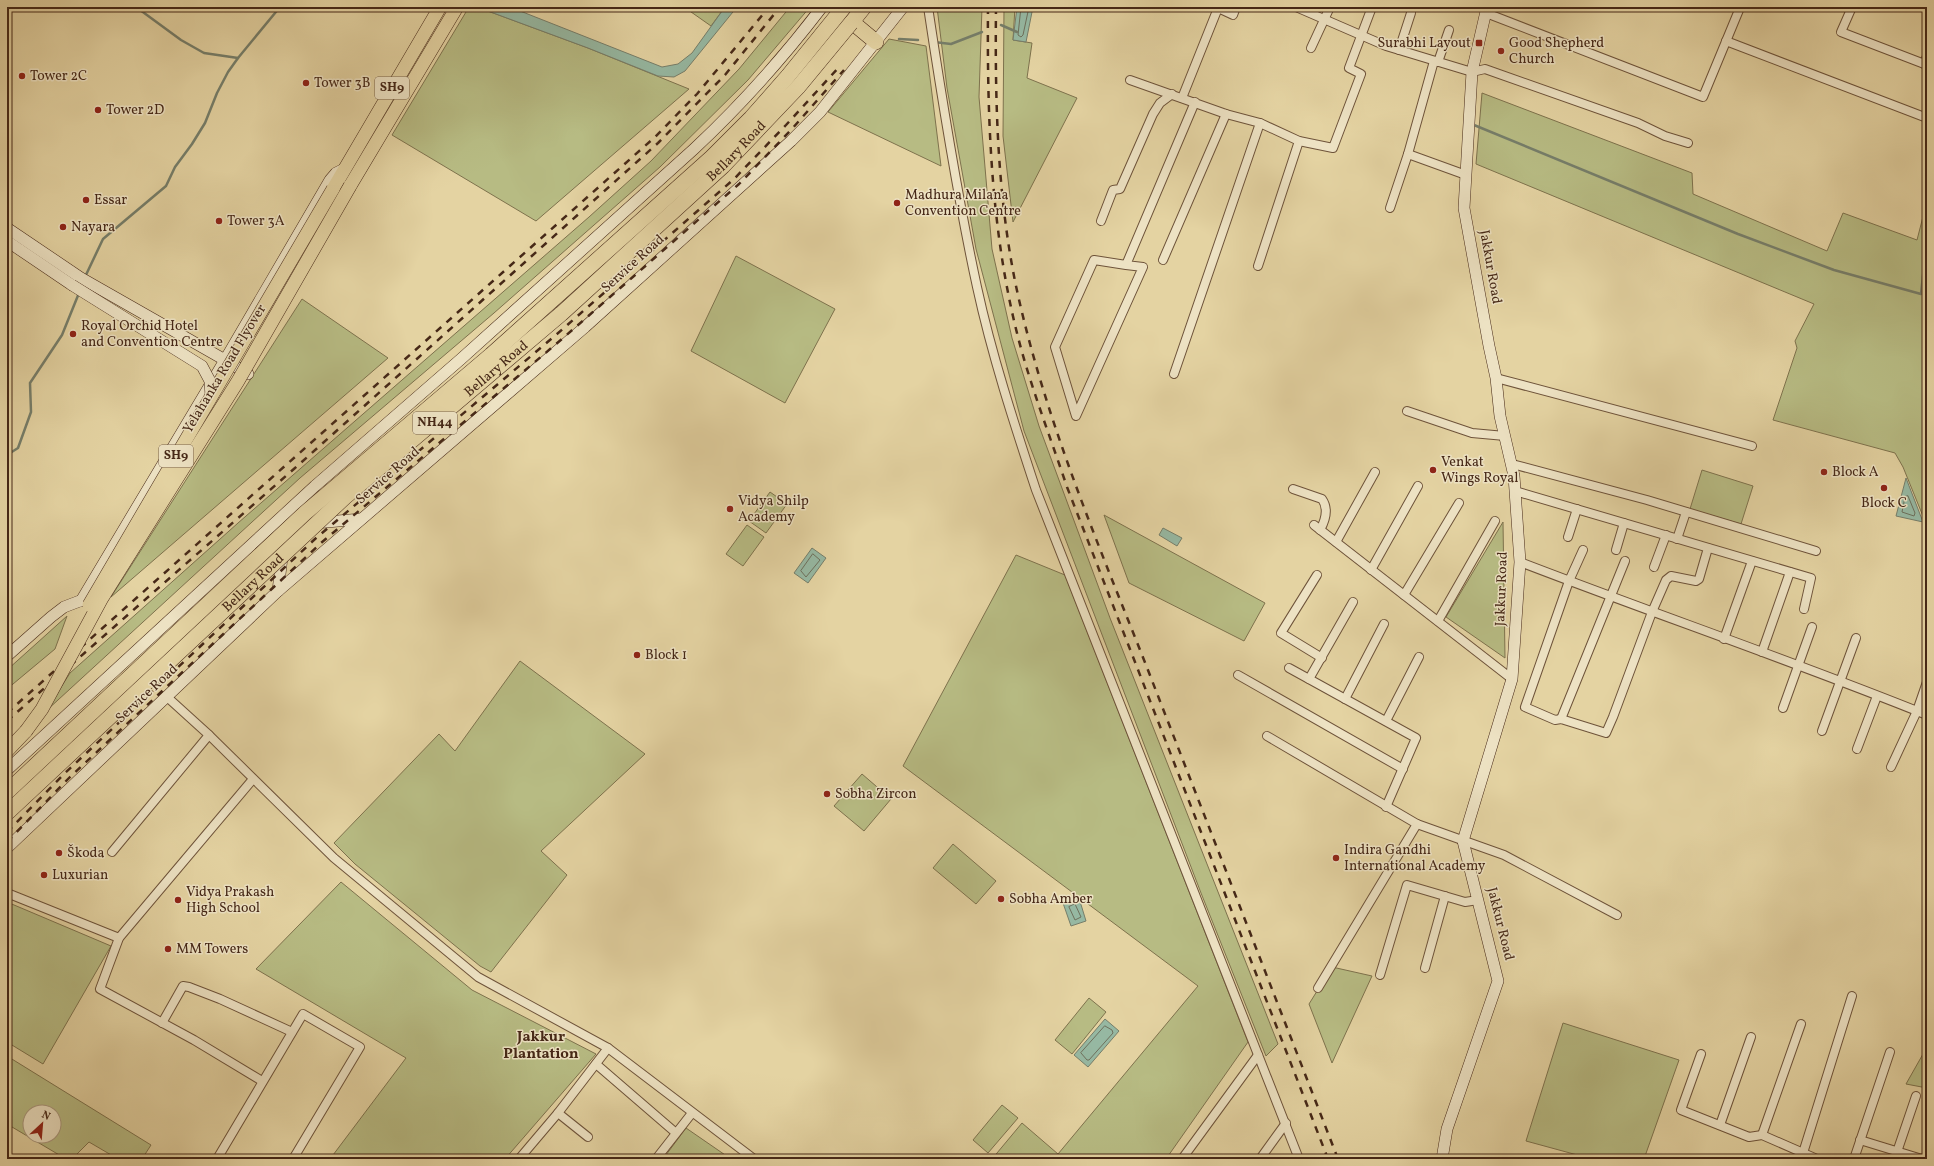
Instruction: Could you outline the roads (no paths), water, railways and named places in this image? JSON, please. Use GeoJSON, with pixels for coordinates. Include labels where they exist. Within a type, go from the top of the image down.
{"type":"FeatureCollection","features":[{"type":"Feature","properties":{"kind":"highway","name":"Bellary Road"},"geometry":{"type":"LineString","coordinates":[[7,792],[305,513],[492,355],[712,157],[751,118],[788,76],[844,7]]}},
{"type":"Feature","properties":{"kind":"highway","name":"Bellary Road"},"geometry":{"type":"LineString","coordinates":[[7,813],[345,498],[561,314],[712,177],[764,125],[864,7]]}},
{"type":"Feature","properties":{"kind":"highway"},"geometry":{"type":"LineString","coordinates":[[852,22],[876,42]]}},
{"type":"Feature","properties":{"kind":"main road","name":"SH9"},"geometry":{"type":"LineString","coordinates":[[345,169],[440,7]]}},
{"type":"Feature","properties":{"kind":"main road","name":"SH9"},"geometry":{"type":"LineString","coordinates":[[365,162],[457,7]]}},
{"type":"Feature","properties":{"kind":"main road"},"geometry":{"type":"LineString","coordinates":[[433,18],[446,26]]}},
{"type":"Feature","properties":{"kind":"main road","name":"Yelahanka Road Flyover"},"geometry":{"type":"LineString","coordinates":[[7,751],[24,728],[42,709],[102,598],[238,382],[365,162]]}},
{"type":"Feature","properties":{"kind":"main road","name":"Yelahanka Road Flyover"},"geometry":{"type":"LineString","coordinates":[[7,739],[24,728],[94,595],[345,169]]}},
{"type":"Feature","properties":{"kind":"street"},"geometry":{"type":"LineString","coordinates":[[7,770],[315,486],[496,327],[728,118],[798,39],[822,7]]}},
{"type":"Feature","properties":{"kind":"street","name":"Service Road"},"geometry":{"type":"LineString","coordinates":[[7,848],[278,591],[585,327],[734,194],[820,112],[903,7]]}},
{"type":"Feature","properties":{"kind":"street"},"geometry":{"type":"LineString","coordinates":[[928,7],[944,107],[977,287],[996,365],[1015,427],[1036,490],[1299,1159]]}},
{"type":"Feature","properties":{"kind":"street"},"geometry":{"type":"LineString","coordinates":[[1182,98],[1218,8],[1233,15],[1236,7]]}},
{"type":"Feature","properties":{"kind":"street"},"geometry":{"type":"LineString","coordinates":[[1296,7],[1361,36],[1399,50],[1472,72],[1485,69],[1688,143]]}},
{"type":"Feature","properties":{"kind":"street"},"geometry":{"type":"LineString","coordinates":[[1311,48],[1330,7]]}},
{"type":"Feature","properties":{"kind":"street"},"geometry":{"type":"LineString","coordinates":[[1130,80],[1226,114],[1260,123],[1299,141],[1333,148],[1361,74],[1349,68],[1372,7]]}},
{"type":"Feature","properties":{"kind":"street"},"geometry":{"type":"LineString","coordinates":[[1852,7],[1841,32],[1926,62]]}},
{"type":"Feature","properties":{"kind":"street"},"geometry":{"type":"LineString","coordinates":[[1487,10],[1703,97],[1739,10]]}},
{"type":"Feature","properties":{"kind":"street","name":"Jakkur Road"},"geometry":{"type":"LineString","coordinates":[[1442,1159],[1447,1129],[1498,981],[1463,841],[1512,678],[1520,562],[1512,464],[1500,416],[1496,378],[1464,208],[1472,72],[1487,10]]}},
{"type":"Feature","properties":{"kind":"street"},"geometry":{"type":"LineString","coordinates":[[1399,50],[1411,13]]}},
{"type":"Feature","properties":{"kind":"street"},"geometry":{"type":"LineString","coordinates":[[1390,208],[1436,62],[1449,30]]}},
{"type":"Feature","properties":{"kind":"street"},"geometry":{"type":"LineString","coordinates":[[1726,42],[1927,118]]}},
{"type":"Feature","properties":{"kind":"street"},"geometry":{"type":"LineString","coordinates":[[1101,220],[1113,190],[1120,189],[1153,114],[1160,103],[1172,94]]}},
{"type":"Feature","properties":{"kind":"street"},"geometry":{"type":"LineString","coordinates":[[1126,265],[1195,102]]}},
{"type":"Feature","properties":{"kind":"street"},"geometry":{"type":"LineString","coordinates":[[1163,260],[1226,114]]}},
{"type":"Feature","properties":{"kind":"street"},"geometry":{"type":"LineString","coordinates":[[1174,374],[1260,123]]}},
{"type":"Feature","properties":{"kind":"street"},"geometry":{"type":"LineString","coordinates":[[1258,266],[1299,141]]}},
{"type":"Feature","properties":{"kind":"street"},"geometry":{"type":"LineString","coordinates":[[1408,154],[1466,175]]}},
{"type":"Feature","properties":{"kind":"street"},"geometry":{"type":"LineString","coordinates":[[7,656],[64,607],[100,594],[124,573],[248,374],[362,177],[365,162]]}},
{"type":"Feature","properties":{"kind":"street"},"geometry":{"type":"LineString","coordinates":[[81,601],[225,360],[330,180],[336,173],[345,169]]}},
{"type":"Feature","properties":{"kind":"street"},"geometry":{"type":"LineString","coordinates":[[7,228],[69,279],[225,360],[248,374]]}},
{"type":"Feature","properties":{"kind":"street"},"geometry":{"type":"LineString","coordinates":[[7,240],[202,366],[210,381],[211,397]]}},
{"type":"Feature","properties":{"kind":"street"},"geometry":{"type":"LineString","coordinates":[[1094,260],[1126,265],[1143,267],[1076,416],[1055,347],[1094,260]]}},
{"type":"Feature","properties":{"kind":"street"},"geometry":{"type":"LineString","coordinates":[[1496,378],[1752,446]]}},
{"type":"Feature","properties":{"kind":"street"},"geometry":{"type":"LineString","coordinates":[[1407,411],[1472,433],[1505,436]]}},
{"type":"Feature","properties":{"kind":"street"},"geometry":{"type":"LineString","coordinates":[[1512,464],[1686,512],[1816,551]]}},
{"type":"Feature","properties":{"kind":"street"},"geometry":{"type":"LineString","coordinates":[[1336,542],[1375,472]]}},
{"type":"Feature","properties":{"kind":"street"},"geometry":{"type":"LineString","coordinates":[[315,486],[300,510],[303,518],[308,522],[322,523],[361,519]]}},
{"type":"Feature","properties":{"kind":"street"},"geometry":{"type":"LineString","coordinates":[[1371,570],[1418,486]]}},
{"type":"Feature","properties":{"kind":"street"},"geometry":{"type":"LineString","coordinates":[[1293,488],[1325,502],[1325,520],[1317,528],[1512,678]]}},
{"type":"Feature","properties":{"kind":"street"},"geometry":{"type":"LineString","coordinates":[[1514,491],[1811,578],[1804,609]]}},
{"type":"Feature","properties":{"kind":"street"},"geometry":{"type":"LineString","coordinates":[[1404,595],[1460,503]]}},
{"type":"Feature","properties":{"kind":"street"},"geometry":{"type":"LineString","coordinates":[[1568,537],[1577,509]]}},
{"type":"Feature","properties":{"kind":"street"},"geometry":{"type":"LineString","coordinates":[[1677,538],[1686,512]]}},
{"type":"Feature","properties":{"kind":"street"},"geometry":{"type":"LineString","coordinates":[[1438,621],[1495,521]]}},
{"type":"Feature","properties":{"kind":"street"},"geometry":{"type":"LineString","coordinates":[[1616,550],[1624,523]]}},
{"type":"Feature","properties":{"kind":"street"},"geometry":{"type":"LineString","coordinates":[[1654,567],[1666,535]]}},
{"type":"Feature","properties":{"kind":"street"},"geometry":{"type":"LineString","coordinates":[[243,554],[260,546],[269,545],[277,550],[282,558],[278,591]]}},
{"type":"Feature","properties":{"kind":"street"},"geometry":{"type":"LineString","coordinates":[[1583,550],[1569,581],[1525,707],[1555,720],[1561,720],[1606,733],[1638,653],[1652,612],[1666,580],[1671,576],[1696,582],[1700,579],[1708,548]]}},
{"type":"Feature","properties":{"kind":"street"},"geometry":{"type":"LineString","coordinates":[[1724,639],[1752,560]]}},
{"type":"Feature","properties":{"kind":"street"},"geometry":{"type":"LineString","coordinates":[[1561,720],[1625,561]]}},
{"type":"Feature","properties":{"kind":"street"},"geometry":{"type":"LineString","coordinates":[[1520,562],[1927,715]]}},
{"type":"Feature","properties":{"kind":"street"},"geometry":{"type":"LineString","coordinates":[[1762,652],[1790,572]]}},
{"type":"Feature","properties":{"kind":"street"},"geometry":{"type":"LineString","coordinates":[[1317,576],[1281,633],[1322,658]]}},
{"type":"Feature","properties":{"kind":"street"},"geometry":{"type":"LineString","coordinates":[[1309,679],[1353,602]]}},
{"type":"Feature","properties":{"kind":"street"},"geometry":{"type":"LineString","coordinates":[[1345,699],[1384,624]]}},
{"type":"Feature","properties":{"kind":"street"},"geometry":{"type":"LineString","coordinates":[[1782,708],[1812,627]]}},
{"type":"Feature","properties":{"kind":"street"},"geometry":{"type":"LineString","coordinates":[[1822,731],[1856,638]]}},
{"type":"Feature","properties":{"kind":"street"},"geometry":{"type":"LineString","coordinates":[[1386,721],[1419,657]]}},
{"type":"Feature","properties":{"kind":"street"},"geometry":{"type":"LineString","coordinates":[[1289,668],[1416,738],[1386,807]]}},
{"type":"Feature","properties":{"kind":"street"},"geometry":{"type":"LineString","coordinates":[[1238,675],[1403,770]]}},
{"type":"Feature","properties":{"kind":"street"},"geometry":{"type":"LineString","coordinates":[[1891,767],[1917,711],[1927,682]]}},
{"type":"Feature","properties":{"kind":"street"},"geometry":{"type":"LineString","coordinates":[[166,696],[209,735],[334,858],[478,977],[608,1048],[754,1159]]}},
{"type":"Feature","properties":{"kind":"street"},"geometry":{"type":"LineString","coordinates":[[1857,749],[1877,696]]}},
{"type":"Feature","properties":{"kind":"street"},"geometry":{"type":"LineString","coordinates":[[112,852],[209,735]]}},
{"type":"Feature","properties":{"kind":"street"},"geometry":{"type":"LineString","coordinates":[[1267,736],[1417,824],[1504,855],[1617,915]]}},
{"type":"Feature","properties":{"kind":"street"},"geometry":{"type":"LineString","coordinates":[[253,779],[119,938],[100,989],[262,1081]]}},
{"type":"Feature","properties":{"kind":"street"},"geometry":{"type":"LineString","coordinates":[[1318,988],[1417,824]]}},
{"type":"Feature","properties":{"kind":"street"},"geometry":{"type":"LineString","coordinates":[[1380,975],[1407,885],[1465,902],[1478,900]]}},
{"type":"Feature","properties":{"kind":"street"},"geometry":{"type":"LineString","coordinates":[[7,893],[119,938]]}},
{"type":"Feature","properties":{"kind":"street"},"geometry":{"type":"LineString","coordinates":[[1425,968],[1445,896]]}},
{"type":"Feature","properties":{"kind":"street"},"geometry":{"type":"LineString","coordinates":[[162,1023],[183,986],[220,999],[292,1032]]}},
{"type":"Feature","properties":{"kind":"street"},"geometry":{"type":"LineString","coordinates":[[1803,1153],[1852,996]]}},
{"type":"Feature","properties":{"kind":"street"},"geometry":{"type":"LineString","coordinates":[[217,1159],[262,1081],[304,1014],[360,1047],[293,1159]]}},
{"type":"Feature","properties":{"kind":"street"},"geometry":{"type":"LineString","coordinates":[[1762,1135],[1801,1024]]}},
{"type":"Feature","properties":{"kind":"street"},"geometry":{"type":"LineString","coordinates":[[1720,1124],[1751,1037]]}},
{"type":"Feature","properties":{"kind":"street"},"geometry":{"type":"LineString","coordinates":[[519,1159],[558,1113],[608,1048]]}},
{"type":"Feature","properties":{"kind":"street"},"geometry":{"type":"LineString","coordinates":[[1854,1159],[1890,1052]]}},
{"type":"Feature","properties":{"kind":"street"},"geometry":{"type":"LineString","coordinates":[[1701,1054],[1681,1110],[1720,1124],[1749,1138],[1762,1135],[1817,1159]]}},
{"type":"Feature","properties":{"kind":"street"},"geometry":{"type":"LineString","coordinates":[[1182,1159],[1258,1055]]}},
{"type":"Feature","properties":{"kind":"street"},"geometry":{"type":"LineString","coordinates":[[596,1064],[676,1133]]}},
{"type":"Feature","properties":{"kind":"street"},"geometry":{"type":"LineString","coordinates":[[1897,1152],[1916,1096]]}},
{"type":"Feature","properties":{"kind":"street"},"geometry":{"type":"LineString","coordinates":[[558,1113],[588,1137]]}},
{"type":"Feature","properties":{"kind":"street"},"geometry":{"type":"LineString","coordinates":[[656,1159],[692,1113]]}},
{"type":"Feature","properties":{"kind":"street"},"geometry":{"type":"LineString","coordinates":[[1260,1159],[1286,1123]]}},
{"type":"Feature","properties":{"kind":"street"},"geometry":{"type":"LineString","coordinates":[[1860,1140],[1922,1159]]}},
{"type":"Feature","properties":{"kind":"water"},"geometry":{"type":"Polygon","coordinates":[[[477,7],[510,7],[662,67],[678,64],[692,53],[725,7],[737,7],[685,71],[674,77],[658,76],[588,48],[477,7]]]}},
{"type":"Feature","properties":{"kind":"water"},"geometry":{"type":"Polygon","coordinates":[[[1017,7],[1033,7],[1026,42],[1013,40],[1017,7]]]}},
{"type":"Feature","properties":{"kind":"water"},"geometry":{"type":"Polygon","coordinates":[[[1906,478],[1923,522],[1896,516],[1906,478]]]}},
{"type":"Feature","properties":{"kind":"water"},"geometry":{"type":"Polygon","coordinates":[[[1163,528],[1182,538],[1177,546],[1159,535],[1163,528]]]}},
{"type":"Feature","properties":{"kind":"water"},"geometry":{"type":"Polygon","coordinates":[[[812,548],[826,558],[808,583],[794,573],[812,548]]]}},
{"type":"Feature","properties":{"kind":"water"},"geometry":{"type":"Polygon","coordinates":[[[1079,898],[1086,921],[1071,926],[1063,903],[1079,898]]]}},
{"type":"Feature","properties":{"kind":"water"},"geometry":{"type":"Polygon","coordinates":[[[1105,1019],[1119,1031],[1088,1067],[1074,1055],[1105,1019]]]}},
{"type":"Feature","properties":{"kind":"waterway"},"geometry":{"type":"LineString","coordinates":[[136,7],[181,40],[204,53],[238,58]]}},
{"type":"Feature","properties":{"kind":"waterway"},"geometry":{"type":"LineString","coordinates":[[85,277],[103,239],[166,186],[175,167],[205,123],[217,93],[228,72],[280,7]]}},
{"type":"Feature","properties":{"kind":"waterway"},"geometry":{"type":"LineString","coordinates":[[1001,25],[1017,32]]}},
{"type":"Feature","properties":{"kind":"waterway"},"geometry":{"type":"LineString","coordinates":[[934,42],[951,44],[982,32]]}},
{"type":"Feature","properties":{"kind":"waterway"},"geometry":{"type":"LineString","coordinates":[[899,39],[918,40]]}},
{"type":"Feature","properties":{"kind":"waterway"},"geometry":{"type":"LineString","coordinates":[[1474,125],[1738,234],[1834,270],[1921,294],[1927,239]]}},
{"type":"Feature","properties":{"kind":"waterway"},"geometry":{"type":"LineString","coordinates":[[7,455],[18,448],[31,412],[30,383],[62,335],[79,293]]}},
{"type":"Feature","properties":{"kind":"railway"},"geometry":{"type":"LineString","coordinates":[[7,713],[655,137],[697,94],[769,7]]}},
{"type":"Feature","properties":{"kind":"railway"},"geometry":{"type":"LineString","coordinates":[[7,721],[295,468],[658,143],[725,75],[780,7]]}},
{"type":"Feature","properties":{"kind":"railway"},"geometry":{"type":"LineString","coordinates":[[988,7],[990,137],[997,224],[1003,267],[1027,369],[1067,487],[1328,1159]]}},
{"type":"Feature","properties":{"kind":"railway"},"geometry":{"type":"LineString","coordinates":[[996,7],[998,147],[1005,217],[1016,286],[1041,383],[1073,478],[1338,1159]]}},
{"type":"Feature","properties":{"kind":"railway"},"geometry":{"type":"LineString","coordinates":[[7,832],[65,773],[315,539],[557,334],[734,179],[840,66]]}},
{"type":"Feature","properties":{"kind":"railway"},"geometry":{"type":"LineString","coordinates":[[7,842],[70,777],[321,543],[562,339],[739,184],[791,130],[844,70]]}},
{"type":"Feature","properties":{"kind":"place","name":"Surabhi Layout"},"geometry":{"type":"Point","coordinates":[1479,43]}},
{"type":"Feature","properties":{"kind":"place","name":"Good Shepherd Church"},"geometry":{"type":"Point","coordinates":[1501,51]}},
{"type":"Feature","properties":{"kind":"place","name":"Tower 2C"},"geometry":{"type":"Point","coordinates":[22,76]}},
{"type":"Feature","properties":{"kind":"place","name":"Tower 3B"},"geometry":{"type":"Point","coordinates":[306,83]}},
{"type":"Feature","properties":{"kind":"place","name":"Tower 2D"},"geometry":{"type":"Point","coordinates":[98,110]}},
{"type":"Feature","properties":{"kind":"place","name":"Essar"},"geometry":{"type":"Point","coordinates":[86,200]}},
{"type":"Feature","properties":{"kind":"place","name":"Madhura Milana Convention Centre"},"geometry":{"type":"Point","coordinates":[897,203]}},
{"type":"Feature","properties":{"kind":"place","name":"Tower 3A"},"geometry":{"type":"Point","coordinates":[219,221]}},
{"type":"Feature","properties":{"kind":"place","name":"Nayara"},"geometry":{"type":"Point","coordinates":[63,227]}},
{"type":"Feature","properties":{"kind":"place","name":"Royal Orchid Hotel and Convention Centre"},"geometry":{"type":"Point","coordinates":[73,334]}},
{"type":"Feature","properties":{"kind":"place","name":"Venkat Wings Royal"},"geometry":{"type":"Point","coordinates":[1433,470]}},
{"type":"Feature","properties":{"kind":"place","name":"Block A"},"geometry":{"type":"Point","coordinates":[1824,472]}},
{"type":"Feature","properties":{"kind":"place","name":"Block C"},"geometry":{"type":"Point","coordinates":[1884,488]}},
{"type":"Feature","properties":{"kind":"place","name":"Vidya Shilp Academy"},"geometry":{"type":"Point","coordinates":[730,509]}},
{"type":"Feature","properties":{"kind":"place","name":"Block 1"},"geometry":{"type":"Point","coordinates":[637,655]}},
{"type":"Feature","properties":{"kind":"place","name":"Sobha Zircon"},"geometry":{"type":"Point","coordinates":[827,794]}},
{"type":"Feature","properties":{"kind":"place","name":"Škoda"},"geometry":{"type":"Point","coordinates":[59,853]}},
{"type":"Feature","properties":{"kind":"place","name":"Indira Gandhi International Academy"},"geometry":{"type":"Point","coordinates":[1336,858]}},
{"type":"Feature","properties":{"kind":"place","name":"Luxurian"},"geometry":{"type":"Point","coordinates":[44,875]}},
{"type":"Feature","properties":{"kind":"place","name":"Sobha Amber"},"geometry":{"type":"Point","coordinates":[1001,899]}},
{"type":"Feature","properties":{"kind":"place","name":"Vidya Prakash High School"},"geometry":{"type":"Point","coordinates":[178,900]}},
{"type":"Feature","properties":{"kind":"place","name":"MM Towers"},"geometry":{"type":"Point","coordinates":[168,949]}},
{"type":"Feature","properties":{"kind":"district","name":"Jakkur Plantation"},"geometry":{"type":"Point","coordinates":[541,1046]}}]}
